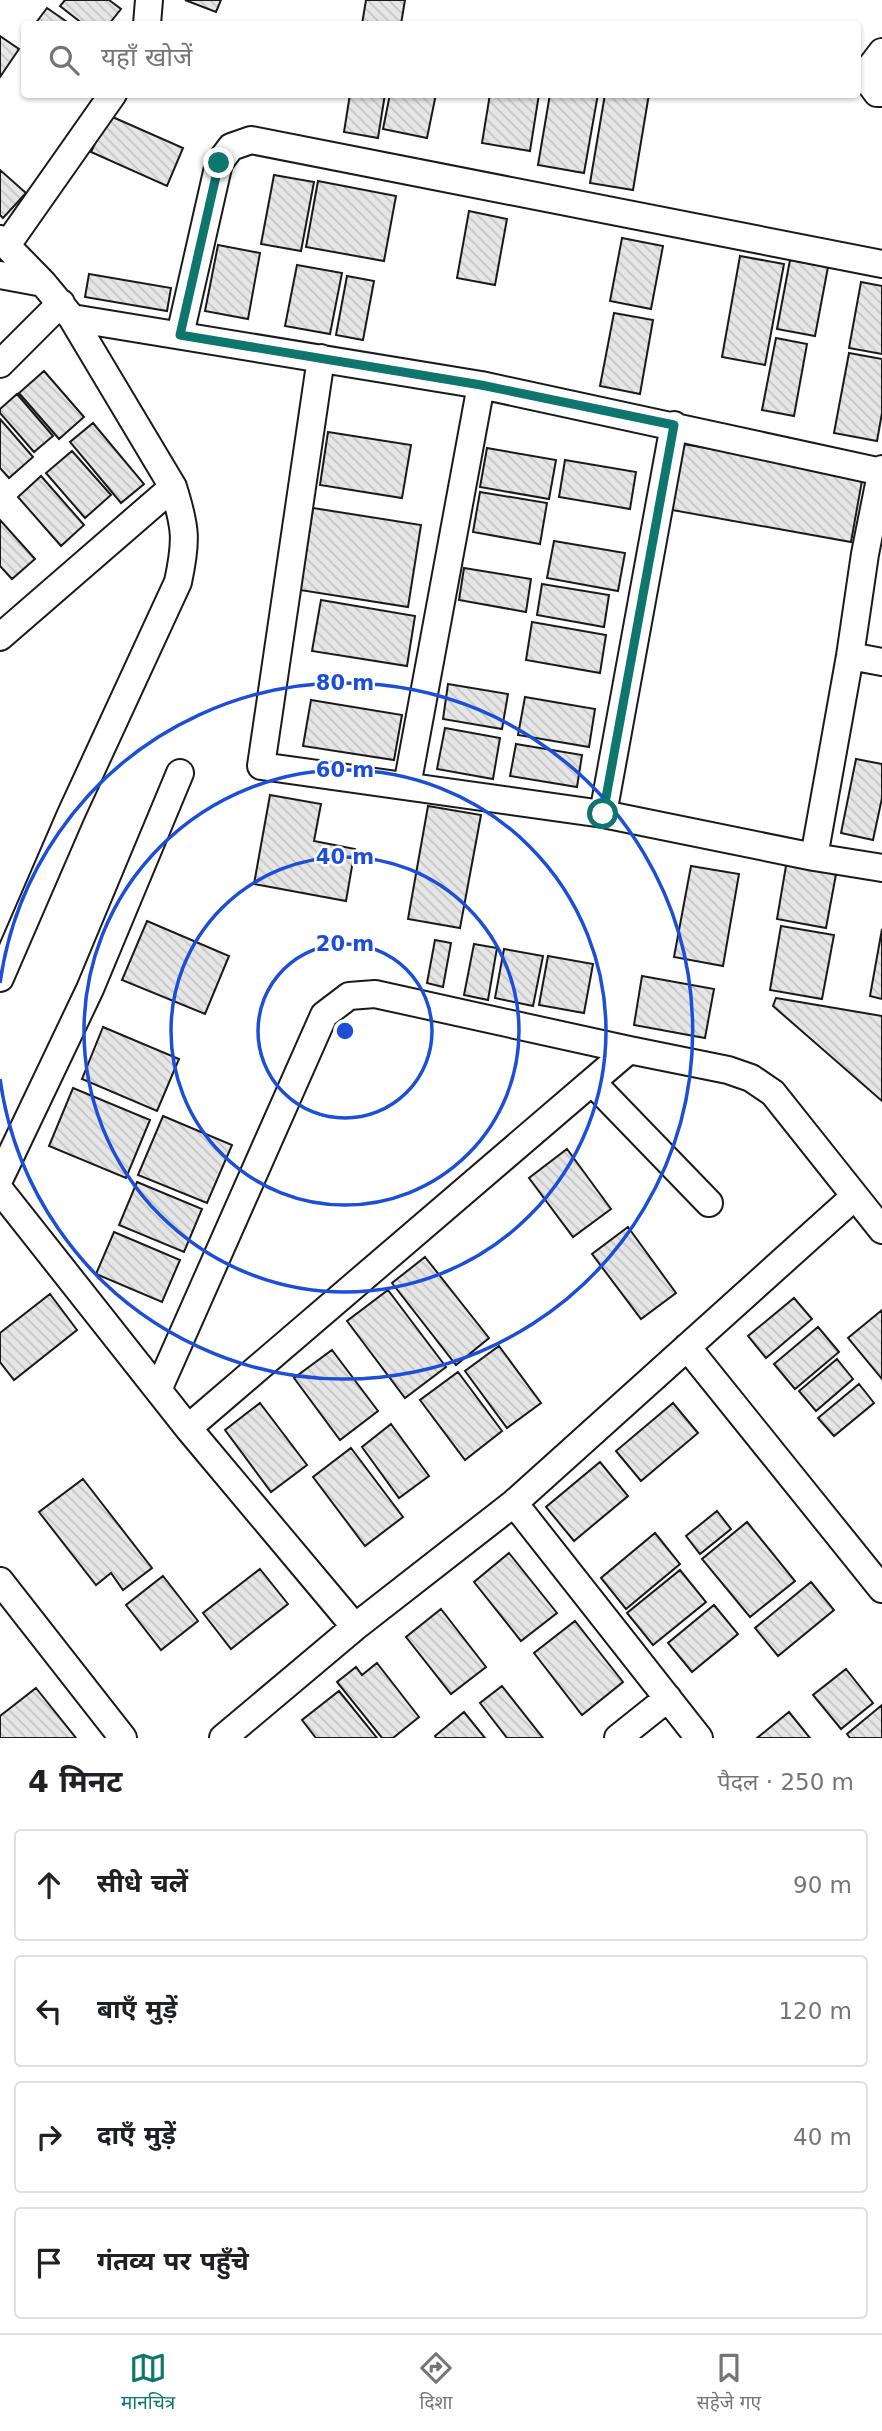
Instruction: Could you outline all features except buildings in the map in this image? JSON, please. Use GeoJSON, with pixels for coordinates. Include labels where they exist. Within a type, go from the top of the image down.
{"type":"FeatureCollection","features":[{"type":"Feature","properties":{"kind":"street"},"geometry":{"type":"LineString","coordinates":[[147,21],[149,0]]}},
{"type":"Feature","properties":{"kind":"street"},"geometry":{"type":"LineString","coordinates":[[882,52],[869,69],[869,82],[877,93],[882,93]]}},
{"type":"Feature","properties":{"kind":"street"},"geometry":{"type":"LineString","coordinates":[[0,978],[71,814],[178,582],[186,545],[182,515],[173,487],[66,311],[3,242],[110,98]]}},
{"type":"Feature","properties":{"kind":"street"},"geometry":{"type":"LineString","coordinates":[[180,335],[219,163],[231,147],[251,140],[882,264]]}},
{"type":"Feature","properties":{"kind":"street"},"geometry":{"type":"LineString","coordinates":[[0,275],[43,283]]}},
{"type":"Feature","properties":{"kind":"street"},"geometry":{"type":"LineString","coordinates":[[66,311],[180,335],[481,385],[882,471],[865,554],[850,656],[814,857]]}},
{"type":"Feature","properties":{"kind":"street"},"geometry":{"type":"LineString","coordinates":[[0,364],[66,311]]}},
{"type":"Feature","properties":{"kind":"street"},"geometry":{"type":"LineString","coordinates":[[321,359],[261,766],[603,814],[814,857],[882,868]]}},
{"type":"Feature","properties":{"kind":"street"},"geometry":{"type":"LineString","coordinates":[[407,786],[481,385]]}},
{"type":"Feature","properties":{"kind":"street"},"geometry":{"type":"LineString","coordinates":[[603,814],[674,425]]}},
{"type":"Feature","properties":{"kind":"street"},"geometry":{"type":"LineString","coordinates":[[0,638],[173,487]]}},
{"type":"Feature","properties":{"kind":"street"},"geometry":{"type":"LineString","coordinates":[[850,656],[882,662]]}},
{"type":"Feature","properties":{"kind":"street"},"geometry":{"type":"LineString","coordinates":[[0,1178],[90,989],[180,773]]}},
{"type":"Feature","properties":{"kind":"street"},"geometry":{"type":"LineString","coordinates":[[158,1390],[324,1015],[349,996],[375,994],[629,1051],[728,1070],[751,1078],[774,1093],[882,1230]]}},
{"type":"Feature","properties":{"kind":"street"},"geometry":{"type":"LineString","coordinates":[[188,1428],[629,1051]]}},
{"type":"Feature","properties":{"kind":"street"},"geometry":{"type":"LineString","coordinates":[[592,1082],[709,1203]]}},
{"type":"Feature","properties":{"kind":"street"},"geometry":{"type":"LineString","coordinates":[[0,1189],[188,1428],[355,1627]]}},
{"type":"Feature","properties":{"kind":"street"},"geometry":{"type":"LineString","coordinates":[[223,1738],[355,1627],[514,1503],[854,1197]]}},
{"type":"Feature","properties":{"kind":"street"},"geometry":{"type":"LineString","coordinates":[[687,1347],[882,1589]]}},
{"type":"Feature","properties":{"kind":"street"},"geometry":{"type":"LineString","coordinates":[[514,1503],[699,1738]]}},
{"type":"Feature","properties":{"kind":"street"},"geometry":{"type":"LineString","coordinates":[[0,1581],[123,1738]]}},
{"type":"Feature","properties":{"kind":"street"},"geometry":{"type":"LineString","coordinates":[[618,1738],[668,1698]]}},
{"type":"Feature","properties":{"kind":"route"},"geometry":{"type":"LineString","coordinates":[[219,163],[180,335],[481,385],[674,425],[603,814]]}}]}
